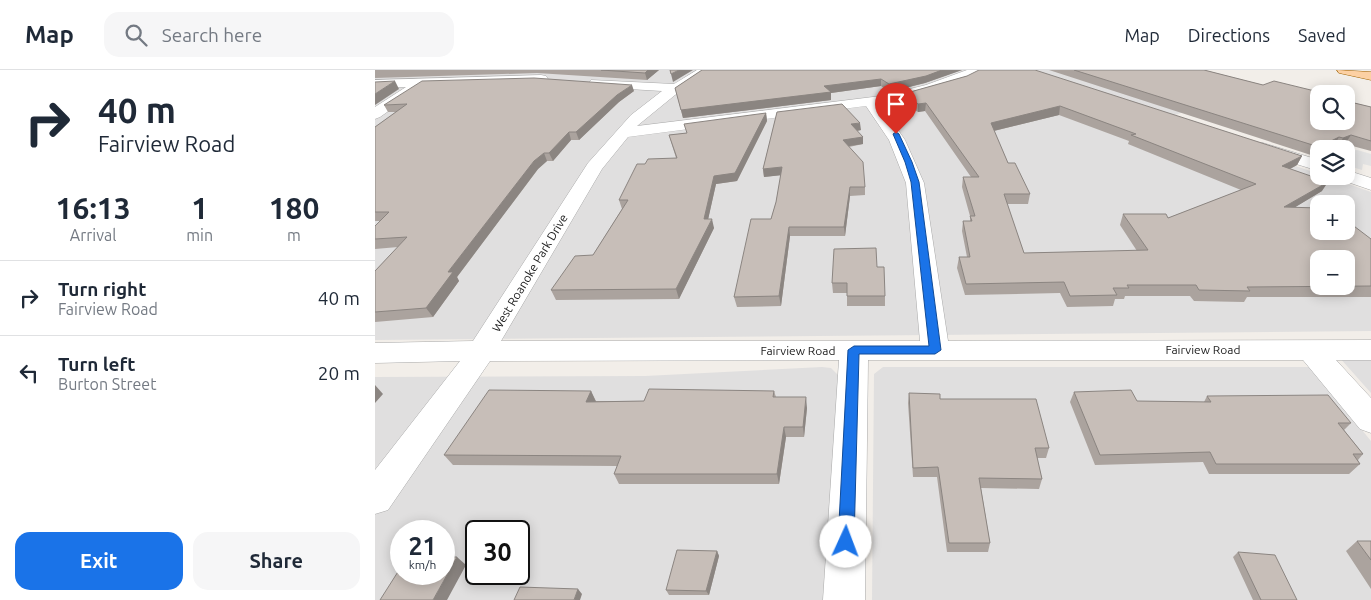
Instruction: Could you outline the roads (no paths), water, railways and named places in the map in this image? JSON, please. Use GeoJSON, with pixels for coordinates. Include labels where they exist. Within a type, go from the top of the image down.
{"type":"FeatureCollection","features":[{"type":"Feature","properties":{"kind":"main road"},"geometry":{"type":"LineString","coordinates":[[1343,70],[1371,76]]}},
{"type":"Feature","properties":{"kind":"street"},"geometry":{"type":"LineString","coordinates":[[375,114],[441,70]]}},
{"type":"Feature","properties":{"kind":"street","name":"West Roanoke Park Drive"},"geometry":{"type":"LineString","coordinates":[[375,498],[482,351],[594,167],[636,118],[675,88],[706,70]]}},
{"type":"Feature","properties":{"kind":"street"},"geometry":{"type":"LineString","coordinates":[[622,133],[870,102],[922,92],[951,83],[978,70]]}},
{"type":"Feature","properties":{"kind":"street"},"geometry":{"type":"LineString","coordinates":[[375,84],[495,79],[556,80]]}},
{"type":"Feature","properties":{"kind":"street"},"geometry":{"type":"LineString","coordinates":[[584,82],[675,88]]}},
{"type":"Feature","properties":{"kind":"street"},"geometry":{"type":"LineString","coordinates":[[870,102],[896,134],[909,162],[915,182],[935,350]]}},
{"type":"Feature","properties":{"kind":"street"},"geometry":{"type":"LineString","coordinates":[[1245,142],[1310,163]]}},
{"type":"Feature","properties":{"kind":"street"},"geometry":{"type":"LineString","coordinates":[[1355,179],[1371,184]]}},
{"type":"Feature","properties":{"kind":"street"},"geometry":{"type":"LineString","coordinates":[[844,600],[854,350]]}},
{"type":"Feature","properties":{"kind":"street"},"geometry":{"type":"LineString","coordinates":[[1311,350],[1371,420]]}},
{"type":"Feature","properties":{"kind":"street","name":"Fairview Road"},"geometry":{"type":"LineString","coordinates":[[375,353],[482,351],[1371,350]]}}]}
